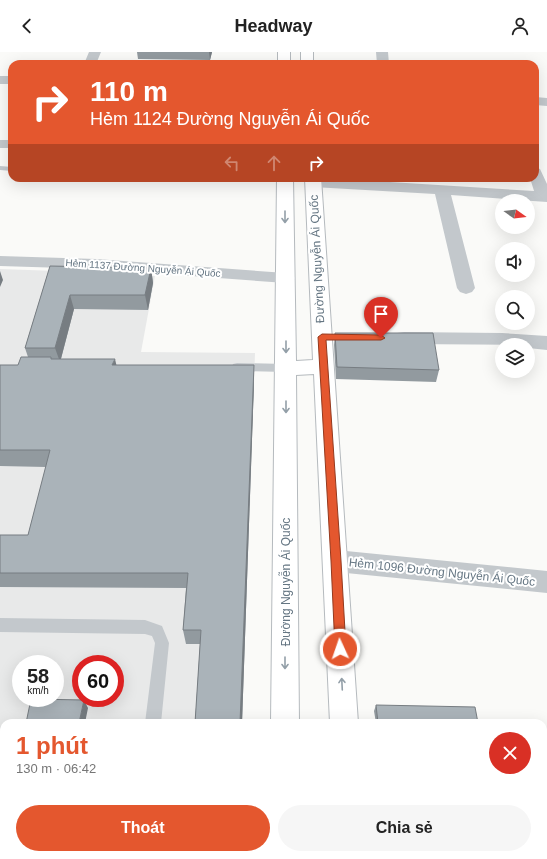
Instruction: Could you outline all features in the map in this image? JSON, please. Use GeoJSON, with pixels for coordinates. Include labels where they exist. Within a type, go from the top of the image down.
{"type":"FeatureCollection","features":[{"type":"Feature","properties":{"kind":"main road","name":"Đường Nguyễn Ái Quốc"},"geometry":{"type":"LineString","coordinates":[[285,182],[285,719]]}},
{"type":"Feature","properties":{"kind":"main road","name":"Đường Nguyễn Ái Quốc"},"geometry":{"type":"LineString","coordinates":[[313,182],[329,337],[323,367],[336,561],[344,719]]}},
{"type":"Feature","properties":{"kind":"main road"},"geometry":{"type":"LineString","coordinates":[[286,368],[323,367]]}},
{"type":"Feature","properties":{"kind":"street"},"geometry":{"type":"LineString","coordinates":[[339,182],[546,197],[539,181]]}},
{"type":"Feature","properties":{"kind":"street"},"geometry":{"type":"LineString","coordinates":[[442,190],[466,288]]}},
{"type":"Feature","properties":{"kind":"street","name":"Hẻm 1137 Đường Nguyễn Ái Quốc"},"geometry":{"type":"LineString","coordinates":[[0,261],[104,265],[286,278]]}},
{"type":"Feature","properties":{"kind":"street"},"geometry":{"type":"LineString","coordinates":[[384,338],[491,339],[547,344]]}},
{"type":"Feature","properties":{"kind":"street","name":"Hẻm 1096 Đường Nguyễn Ái Quốc"},"geometry":{"type":"LineString","coordinates":[[336,561],[547,582]]}},
{"type":"Feature","properties":{"kind":"lane"},"geometry":{"type":"LineString","coordinates":[[223,368],[286,368]]}},
{"type":"Feature","properties":{"kind":"lane"},"geometry":{"type":"LineString","coordinates":[[0,625],[145,627],[157,631],[162,643],[153,719]]}},
{"type":"Feature","properties":{"kind":"shaded area"},"geometry":{"type":"Polygon","coordinates":[[[0,269],[155,276],[141,352],[255,353],[250,506],[223,506],[186,644],[204,644],[198,719],[0,719],[0,269]]]}},
{"type":"Feature","properties":{"kind":"building"},"geometry":{"type":"Polygon","coordinates":[[[50,266],[151,268],[145,295],[70,295],[55,348],[25,348],[50,266]]]}},
{"type":"Feature","properties":{"kind":"building"},"geometry":{"type":"Polygon","coordinates":[[[335,333],[433,333],[439,370],[337,367],[335,333]]]}},
{"type":"Feature","properties":{"kind":"building"},"geometry":{"type":"Polygon","coordinates":[[[21,357],[51,357],[51,359],[115,359],[112,365],[254,365],[240,719],[195,719],[201,630],[183,630],[188,573],[0,573],[0,535],[28,535],[50,450],[0,450],[0,365],[18,365],[21,357]]]}},
{"type":"Feature","properties":{"kind":"building"},"geometry":{"type":"Polygon","coordinates":[[[64,700],[72,700],[72,707],[82,707],[80,719],[27,719],[29,707],[64,707],[64,700]]]}},
{"type":"Feature","properties":{"kind":"building"},"geometry":{"type":"Polygon","coordinates":[[[376,705],[475,707],[477,719],[378,719],[376,705]]]}},
{"type":"Feature","properties":{"kind":"route"},"geometry":{"type":"LineString","coordinates":[[340,649],[322,337],[381,338]]}}]}
